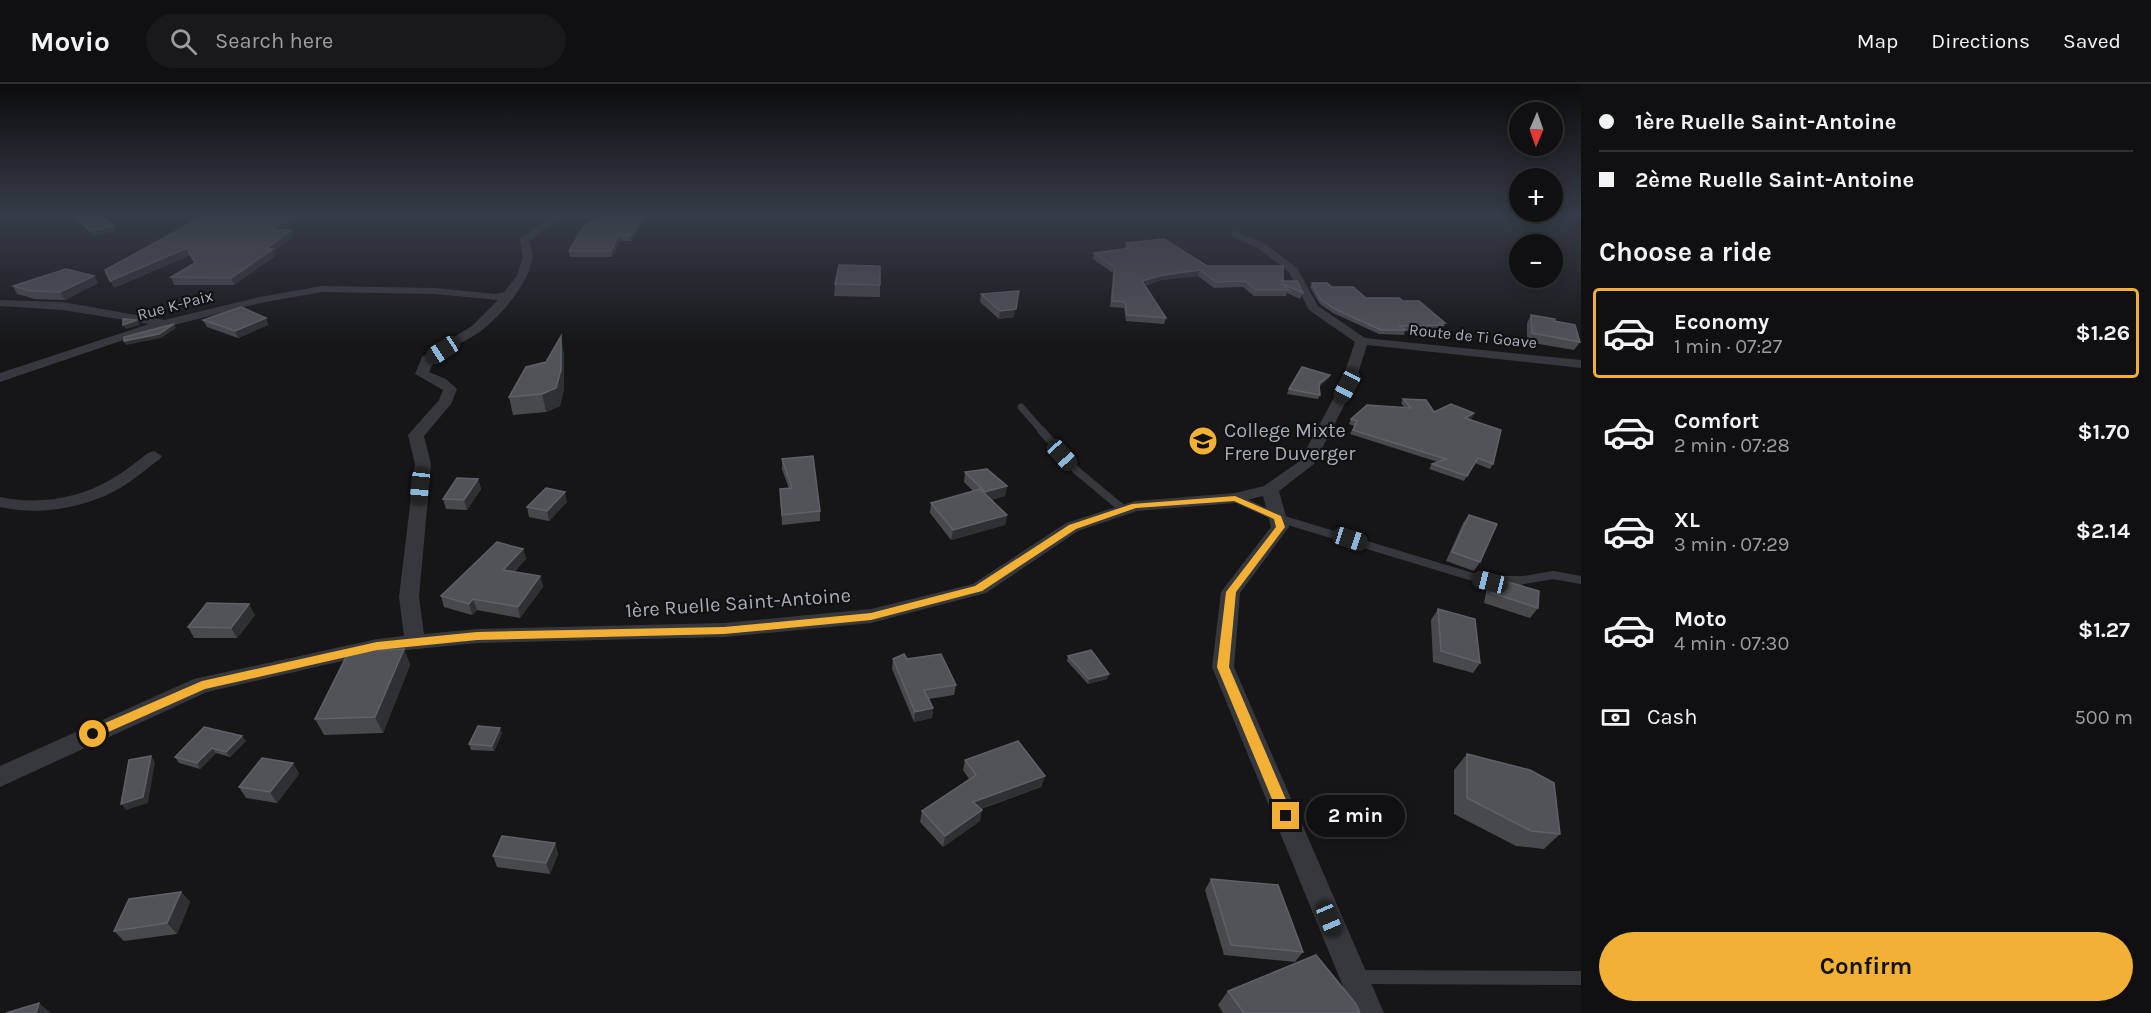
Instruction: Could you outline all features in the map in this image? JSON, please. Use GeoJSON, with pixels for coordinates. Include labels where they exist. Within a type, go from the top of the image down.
{"type":"FeatureCollection","features":[{"type":"Feature","properties":{"kind":"street"},"geometry":{"type":"LineString","coordinates":[[415,641],[409,597],[423,464],[416,435],[446,401],[450,389],[441,382],[422,374],[427,360],[476,329],[495,312],[522,276],[527,259]]}},
{"type":"Feature","properties":{"kind":"street"},"geometry":{"type":"LineString","coordinates":[[1279,259],[1293,270],[1313,308],[1362,341]]}},
{"type":"Feature","properties":{"kind":"street","name":"Rue K-Paix"},"geometry":{"type":"LineString","coordinates":[[0,378],[167,323],[260,300],[322,289],[435,291],[495,297],[507,295]]}},
{"type":"Feature","properties":{"kind":"street"},"geometry":{"type":"LineString","coordinates":[[0,303],[63,306],[167,323]]}},
{"type":"Feature","properties":{"kind":"street","name":"Route de Ti Goave"},"geometry":{"type":"LineString","coordinates":[[1362,341],[1581,364]]}},
{"type":"Feature","properties":{"kind":"street","name":"1ère Ruelle Saint-Antoine"},"geometry":{"type":"LineString","coordinates":[[0,777],[202,685],[377,646],[477,636],[724,630],[871,616],[978,589],[1072,527],[1135,506],[1235,498],[1270,490],[1306,464],[1347,386],[1362,341]]}},
{"type":"Feature","properties":{"kind":"street"},"geometry":{"type":"LineString","coordinates":[[0,502],[54,504],[85,496],[110,487],[154,456]]}},
{"type":"Feature","properties":{"kind":"street"},"geometry":{"type":"LineString","coordinates":[[1270,490],[1280,527],[1231,592],[1223,667],[1369,1013]]}},
{"type":"Feature","properties":{"kind":"lane"},"geometry":{"type":"LineString","coordinates":[[1021,406],[1076,470],[1124,510]]}},
{"type":"Feature","properties":{"kind":"lane"},"geometry":{"type":"LineString","coordinates":[[1235,498],[1278,518],[1490,582],[1512,582],[1552,575],[1581,580]]}},
{"type":"Feature","properties":{"kind":"lane"},"geometry":{"type":"LineString","coordinates":[[1354,977],[1581,978]]}},
{"type":"Feature","properties":{"kind":"building"},"geometry":{"type":"Polygon","coordinates":[[[125,259],[161,259],[110,281],[105,270],[125,259]]]}},
{"type":"Feature","properties":{"kind":"building"},"geometry":{"type":"Polygon","coordinates":[[[193,259],[258,259],[231,278],[171,277],[195,263],[193,259]]]}},
{"type":"Feature","properties":{"kind":"building"},"geometry":{"type":"Polygon","coordinates":[[[1103,259],[1196,259],[1207,266],[1283,266],[1283,281],[1297,281],[1303,293],[1281,283],[1289,290],[1256,290],[1245,281],[1216,282],[1200,270],[1163,275],[1142,281],[1166,318],[1127,315],[1125,302],[1112,301],[1115,268],[1103,259]]]}},
{"type":"Feature","properties":{"kind":"building"},"geometry":{"type":"Polygon","coordinates":[[[839,265],[880,266],[880,285],[835,284],[839,265]]]}},
{"type":"Feature","properties":{"kind":"building"},"geometry":{"type":"Polygon","coordinates":[[[66,269],[94,276],[60,292],[30,291],[13,286],[66,269]]]}},
{"type":"Feature","properties":{"kind":"building"},"geometry":{"type":"Polygon","coordinates":[[[1312,283],[1327,283],[1332,287],[1353,287],[1366,298],[1399,298],[1403,301],[1419,301],[1445,323],[1440,323],[1443,325],[1400,326],[1406,330],[1381,330],[1321,300],[1312,283]]]}},
{"type":"Feature","properties":{"kind":"building"},"geometry":{"type":"Polygon","coordinates":[[[1019,291],[1016,309],[1000,311],[981,294],[1019,291]]]}},
{"type":"Feature","properties":{"kind":"building"},"geometry":{"type":"Polygon","coordinates":[[[241,307],[266,318],[235,331],[203,320],[241,307]]]}},
{"type":"Feature","properties":{"kind":"building"},"geometry":{"type":"Polygon","coordinates":[[[1531,315],[1575,325],[1580,342],[1532,333],[1531,315]]]}},
{"type":"Feature","properties":{"kind":"building"},"geometry":{"type":"Polygon","coordinates":[[[123,319],[125,319],[137,320],[123,325],[123,319]]]}},
{"type":"Feature","properties":{"kind":"building"},"geometry":{"type":"Polygon","coordinates":[[[174,324],[159,334],[124,341],[124,337],[174,324]]]}},
{"type":"Feature","properties":{"kind":"building"},"geometry":{"type":"Polygon","coordinates":[[[561,336],[561,370],[556,388],[542,394],[509,397],[526,367],[546,362],[561,336]]]}},
{"type":"Feature","properties":{"kind":"building"},"geometry":{"type":"Polygon","coordinates":[[[1302,367],[1330,375],[1319,384],[1320,395],[1289,389],[1302,367]]]}},
{"type":"Feature","properties":{"kind":"building"},"geometry":{"type":"Polygon","coordinates":[[[1403,399],[1426,400],[1434,412],[1451,404],[1474,413],[1465,418],[1501,430],[1493,464],[1478,458],[1467,476],[1432,464],[1446,459],[1353,430],[1357,421],[1351,419],[1367,405],[1411,408],[1403,399]]]}},
{"type":"Feature","properties":{"kind":"building"},"geometry":{"type":"Polygon","coordinates":[[[813,456],[820,511],[782,515],[780,489],[792,488],[782,459],[813,456]]]}},
{"type":"Feature","properties":{"kind":"building"},"geometry":{"type":"Polygon","coordinates":[[[987,469],[1007,486],[985,492],[965,472],[987,469]]]}},
{"type":"Feature","properties":{"kind":"building"},"geometry":{"type":"Polygon","coordinates":[[[457,478],[478,479],[464,500],[443,499],[457,478]]]}},
{"type":"Feature","properties":{"kind":"building"},"geometry":{"type":"Polygon","coordinates":[[[546,488],[565,492],[547,511],[527,507],[546,488]]]}},
{"type":"Feature","properties":{"kind":"building"},"geometry":{"type":"Polygon","coordinates":[[[980,489],[1007,515],[953,530],[931,503],[980,489]]]}},
{"type":"Feature","properties":{"kind":"building"},"geometry":{"type":"Polygon","coordinates":[[[1469,515],[1497,524],[1480,562],[1452,552],[1469,515]]]}},
{"type":"Feature","properties":{"kind":"building"},"geometry":{"type":"Polygon","coordinates":[[[497,542],[523,549],[503,570],[540,576],[518,607],[473,599],[469,604],[441,596],[497,542]]]}},
{"type":"Feature","properties":{"kind":"building"},"geometry":{"type":"Polygon","coordinates":[[[1494,578],[1539,591],[1538,608],[1492,593],[1494,578]]]}},
{"type":"Feature","properties":{"kind":"building"},"geometry":{"type":"Polygon","coordinates":[[[207,603],[249,604],[231,628],[188,627],[207,603]]]}},
{"type":"Feature","properties":{"kind":"building"},"geometry":{"type":"Polygon","coordinates":[[[1438,609],[1475,619],[1480,663],[1441,651],[1438,609]]]}},
{"type":"Feature","properties":{"kind":"building"},"geometry":{"type":"Polygon","coordinates":[[[404,649],[375,717],[315,719],[349,651],[404,649]]]}},
{"type":"Feature","properties":{"kind":"building"},"geometry":{"type":"Polygon","coordinates":[[[1091,650],[1109,674],[1089,679],[1068,656],[1091,650]]]}},
{"type":"Feature","properties":{"kind":"building"},"geometry":{"type":"Polygon","coordinates":[[[904,654],[907,659],[941,654],[956,685],[924,690],[933,708],[915,712],[893,659],[904,654]]]}},
{"type":"Feature","properties":{"kind":"building"},"geometry":{"type":"Polygon","coordinates":[[[478,726],[500,728],[492,746],[469,744],[478,726]]]}},
{"type":"Feature","properties":{"kind":"building"},"geometry":{"type":"Polygon","coordinates":[[[204,727],[242,736],[226,752],[212,748],[197,763],[175,757],[204,727]]]}},
{"type":"Feature","properties":{"kind":"building"},"geometry":{"type":"Polygon","coordinates":[[[1018,741],[1045,776],[973,802],[982,810],[945,836],[922,811],[976,775],[965,760],[1018,741]]]}},
{"type":"Feature","properties":{"kind":"building"},"geometry":{"type":"Polygon","coordinates":[[[1467,754],[1530,770],[1554,783],[1560,834],[1531,831],[1467,798],[1467,754]]]}},
{"type":"Feature","properties":{"kind":"building"},"geometry":{"type":"Polygon","coordinates":[[[151,756],[143,797],[121,804],[129,760],[151,756]]]}},
{"type":"Feature","properties":{"kind":"building"},"geometry":{"type":"Polygon","coordinates":[[[262,758],[293,763],[270,792],[239,787],[262,758]]]}},
{"type":"Feature","properties":{"kind":"building"},"geometry":{"type":"Polygon","coordinates":[[[502,836],[555,843],[546,863],[493,856],[502,836]]]}},
{"type":"Feature","properties":{"kind":"building"},"geometry":{"type":"Polygon","coordinates":[[[1211,879],[1278,885],[1303,952],[1231,945],[1211,879]]]}},
{"type":"Feature","properties":{"kind":"building"},"geometry":{"type":"Polygon","coordinates":[[[181,892],[167,923],[114,931],[129,899],[181,892]]]}},
{"type":"Feature","properties":{"kind":"building"},"geometry":{"type":"Polygon","coordinates":[[[1316,955],[1356,1004],[1360,1013],[1244,1013],[1228,991],[1316,955]]]}},
{"type":"Feature","properties":{"kind":"building"},"geometry":{"type":"Polygon","coordinates":[[[39,1003],[36,1013],[6,1013],[39,1003]]]}},
{"type":"Feature","properties":{"kind":"place","name":"College Mixte Frere Duverger"},"geometry":{"type":"Point","coordinates":[1203,441]}},
{"type":"Feature","properties":{"kind":"route"},"geometry":{"type":"LineString","coordinates":[[93,734],[202,685],[377,646],[477,636],[724,630],[871,616],[978,589],[1072,527],[1135,506],[1235,498],[1278,518],[1280,527],[1231,592],[1223,667],[1286,816]]}}]}
